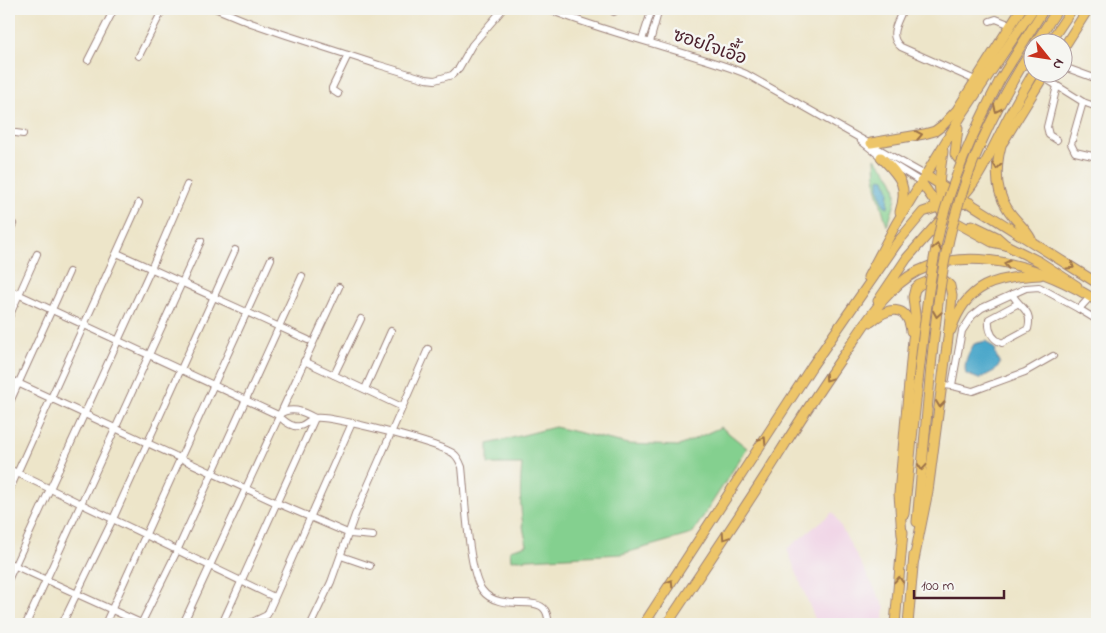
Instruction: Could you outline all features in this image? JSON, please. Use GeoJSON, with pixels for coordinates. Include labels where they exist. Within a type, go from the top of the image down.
{"type":"FeatureCollection","features":[{"type":"Feature","properties":{"kind":"main road"},"geometry":{"type":"LineString","coordinates":[[871,143],[897,140],[935,131],[948,120],[1021,9]]}},
{"type":"Feature","properties":{"kind":"main road"},"geometry":{"type":"LineString","coordinates":[[858,300],[896,224],[929,180],[943,148],[961,116],[1033,9]]}},
{"type":"Feature","properties":{"kind":"main road"},"geometry":{"type":"LineString","coordinates":[[895,624],[918,382],[932,268],[942,223],[959,169],[971,139],[1000,80],[1044,9]]}},
{"type":"Feature","properties":{"kind":"main road"},"geometry":{"type":"LineString","coordinates":[[1043,32],[1058,9]]}},
{"type":"Feature","properties":{"kind":"main road"},"geometry":{"type":"LineString","coordinates":[[1057,32],[1072,9]]}},
{"type":"Feature","properties":{"kind":"main road"},"geometry":{"type":"LineString","coordinates":[[1073,32],[1088,9]]}},
{"type":"Feature","properties":{"kind":"main road"},"geometry":{"type":"LineString","coordinates":[[983,68],[1023,23]]}},
{"type":"Feature","properties":{"kind":"main road"},"geometry":{"type":"LineString","coordinates":[[908,624],[931,367],[945,265],[958,204],[981,144],[998,108],[1024,62]]}},
{"type":"Feature","properties":{"kind":"main road"},"geometry":{"type":"LineString","coordinates":[[667,624],[856,338],[886,288],[922,240],[936,215],[959,201],[972,186],[1028,82]]}},
{"type":"Feature","properties":{"kind":"main road"},"geometry":{"type":"LineString","coordinates":[[1000,147],[1041,82]]}},
{"type":"Feature","properties":{"kind":"main road"},"geometry":{"type":"LineString","coordinates":[[964,98],[954,146],[955,154],[962,163],[970,166],[976,167],[986,160]]}},
{"type":"Feature","properties":{"kind":"main road"},"geometry":{"type":"LineString","coordinates":[[1015,103],[1000,147],[996,175],[1002,200],[1007,210],[1027,231],[1032,242]]}},
{"type":"Feature","properties":{"kind":"main road"},"geometry":{"type":"LineString","coordinates":[[929,180],[943,148]]}},
{"type":"Feature","properties":{"kind":"main road"},"geometry":{"type":"LineString","coordinates":[[881,157],[897,174],[903,185],[904,196],[896,224]]}},
{"type":"Feature","properties":{"kind":"main road"},"geometry":{"type":"LineString","coordinates":[[929,180],[965,178],[976,171],[986,160]]}},
{"type":"Feature","properties":{"kind":"main road"},"geometry":{"type":"LineString","coordinates":[[929,180],[959,201],[970,203],[1097,283]]}},
{"type":"Feature","properties":{"kind":"main road"},"geometry":{"type":"LineString","coordinates":[[929,180],[944,209],[992,242],[1006,245]]}},
{"type":"Feature","properties":{"kind":"main road"},"geometry":{"type":"LineString","coordinates":[[929,180],[944,209]]}},
{"type":"Feature","properties":{"kind":"main road"},"geometry":{"type":"LineString","coordinates":[[644,624],[807,373],[897,243],[918,216],[929,209],[944,209],[997,237],[1006,245],[1073,282],[1091,297]]}},
{"type":"Feature","properties":{"kind":"main road"},"geometry":{"type":"LineString","coordinates":[[981,229],[975,215],[981,212],[985,213]]}},
{"type":"Feature","properties":{"kind":"main road"},"geometry":{"type":"LineString","coordinates":[[856,338],[885,299],[906,279],[924,269],[961,260],[1003,262],[1045,274],[1091,297]]}},
{"type":"Feature","properties":{"kind":"main road"},"geometry":{"type":"LineString","coordinates":[[948,338],[960,310],[970,296],[978,290],[988,284],[1012,276],[1045,274]]}},
{"type":"Feature","properties":{"kind":"main road"},"geometry":{"type":"LineString","coordinates":[[902,535],[898,494],[916,323],[913,297],[915,289],[919,285],[938,279],[945,281],[950,286],[952,296],[928,492],[914,560]]}},
{"type":"Feature","properties":{"kind":"main road"},"geometry":{"type":"LineString","coordinates":[[867,287],[881,282],[886,288]]}},
{"type":"Feature","properties":{"kind":"main road"},"geometry":{"type":"LineString","coordinates":[[856,338],[882,313],[891,309],[905,314],[910,324],[913,339]]}},
{"type":"Feature","properties":{"kind":"street"},"geometry":{"type":"LineString","coordinates":[[88,60],[114,9]]}},
{"type":"Feature","properties":{"kind":"street"},"geometry":{"type":"LineString","coordinates":[[140,56],[163,9]]}},
{"type":"Feature","properties":{"kind":"street"},"geometry":{"type":"LineString","coordinates":[[217,9],[264,28],[426,79],[442,79],[452,75],[459,68],[472,46],[503,9]]}},
{"type":"Feature","properties":{"kind":"street","name":"ซอยใจเอื้อ"},"geometry":{"type":"LineString","coordinates":[[547,9],[578,21],[723,65],[746,74],[764,82],[854,135]]}},
{"type":"Feature","properties":{"kind":"street"},"geometry":{"type":"LineString","coordinates":[[642,40],[652,9]]}},
{"type":"Feature","properties":{"kind":"street"},"geometry":{"type":"LineString","coordinates":[[650,42],[658,9]]}},
{"type":"Feature","properties":{"kind":"street"},"geometry":{"type":"LineString","coordinates":[[903,9],[893,33],[896,44],[975,80]]}},
{"type":"Feature","properties":{"kind":"street"},"geometry":{"type":"LineString","coordinates":[[990,21],[996,19],[1011,25]]}},
{"type":"Feature","properties":{"kind":"street"},"geometry":{"type":"LineString","coordinates":[[338,94],[332,88],[348,55]]}},
{"type":"Feature","properties":{"kind":"street"},"geometry":{"type":"LineString","coordinates":[[1074,71],[1097,79]]}},
{"type":"Feature","properties":{"kind":"street"},"geometry":{"type":"LineString","coordinates":[[1053,82],[1082,102],[1097,107]]}},
{"type":"Feature","properties":{"kind":"street"},"geometry":{"type":"LineString","coordinates":[[1057,86],[1047,127],[1050,134],[1057,140]]}},
{"type":"Feature","properties":{"kind":"street"},"geometry":{"type":"LineString","coordinates":[[1082,102],[1071,144],[1072,148],[1075,152],[1097,157]]}},
{"type":"Feature","properties":{"kind":"street"},"geometry":{"type":"LineString","coordinates":[[9,132],[24,134]]}},
{"type":"Feature","properties":{"kind":"street"},"geometry":{"type":"LineString","coordinates":[[854,135],[871,143],[929,180]]}},
{"type":"Feature","properties":{"kind":"street"},"geometry":{"type":"LineString","coordinates":[[854,135],[881,157],[929,180]]}},
{"type":"Feature","properties":{"kind":"street"},"geometry":{"type":"LineString","coordinates":[[9,578],[12,564],[118,340],[187,185]]}},
{"type":"Feature","properties":{"kind":"street"},"geometry":{"type":"LineString","coordinates":[[9,492],[140,204]]}},
{"type":"Feature","properties":{"kind":"street"},"geometry":{"type":"LineString","coordinates":[[9,232],[13,224]]}},
{"type":"Feature","properties":{"kind":"street"},"geometry":{"type":"LineString","coordinates":[[26,624],[201,241]]}},
{"type":"Feature","properties":{"kind":"street"},"geometry":{"type":"LineString","coordinates":[[62,624],[113,520],[235,250]]}},
{"type":"Feature","properties":{"kind":"street"},"geometry":{"type":"LineString","coordinates":[[117,253],[308,340]]}},
{"type":"Feature","properties":{"kind":"street"},"geometry":{"type":"LineString","coordinates":[[9,317],[38,254]]}},
{"type":"Feature","properties":{"kind":"street"},"geometry":{"type":"LineString","coordinates":[[105,624],[271,259]]}},
{"type":"Feature","properties":{"kind":"street"},"geometry":{"type":"LineString","coordinates":[[9,404],[69,272]]}},
{"type":"Feature","properties":{"kind":"street"},"geometry":{"type":"LineString","coordinates":[[12,564],[142,624],[302,276]]}},
{"type":"Feature","properties":{"kind":"street"},"geometry":{"type":"LineString","coordinates":[[183,624],[278,415],[339,287]]}},
{"type":"Feature","properties":{"kind":"street"},"geometry":{"type":"LineString","coordinates":[[952,385],[962,331],[972,316],[982,308],[1012,294],[1026,288],[1039,287],[1079,308],[1097,320]]}},
{"type":"Feature","properties":{"kind":"street"},"geometry":{"type":"LineString","coordinates":[[9,290],[214,384],[278,415],[285,423],[302,426],[315,418]]}},
{"type":"Feature","properties":{"kind":"street"},"geometry":{"type":"LineString","coordinates":[[982,308],[989,319],[988,327],[992,335],[996,341],[1002,343],[1028,330],[1030,321],[1028,312],[1017,304],[1012,294]]}},
{"type":"Feature","properties":{"kind":"street"},"geometry":{"type":"LineString","coordinates":[[1079,308],[1091,297]]}},
{"type":"Feature","properties":{"kind":"street"},"geometry":{"type":"LineString","coordinates":[[989,319],[1017,304]]}},
{"type":"Feature","properties":{"kind":"street"},"geometry":{"type":"LineString","coordinates":[[334,376],[361,319]]}},
{"type":"Feature","properties":{"kind":"street"},"geometry":{"type":"LineString","coordinates":[[365,389],[391,331]]}},
{"type":"Feature","properties":{"kind":"street"},"geometry":{"type":"LineString","coordinates":[[311,624],[331,582],[350,534],[355,515],[428,349]]}},
{"type":"Feature","properties":{"kind":"street"},"geometry":{"type":"LineString","coordinates":[[942,385],[952,385],[974,391],[1018,376],[1053,356]]}},
{"type":"Feature","properties":{"kind":"street"},"geometry":{"type":"LineString","coordinates":[[304,361],[402,407]]}},
{"type":"Feature","properties":{"kind":"street"},"geometry":{"type":"LineString","coordinates":[[9,379],[277,503],[350,534],[373,536]]}},
{"type":"Feature","properties":{"kind":"street"},"geometry":{"type":"LineString","coordinates":[[278,415],[285,410],[299,410],[315,418],[352,423],[392,433],[446,449],[456,454],[462,467],[473,566],[481,589],[488,597],[495,600],[510,604],[535,603],[541,606],[545,610],[549,624]]}},
{"type":"Feature","properties":{"kind":"street"},"geometry":{"type":"LineString","coordinates":[[222,624],[315,418]]}},
{"type":"Feature","properties":{"kind":"street"},"geometry":{"type":"LineString","coordinates":[[248,624],[266,615],[352,423]]}},
{"type":"Feature","properties":{"kind":"street"},"geometry":{"type":"LineString","coordinates":[[9,469],[274,597]]}},
{"type":"Feature","properties":{"kind":"street"},"geometry":{"type":"LineString","coordinates":[[341,556],[370,566]]}},
{"type":"Feature","properties":{"kind":"shaded area"},"geometry":{"type":"Polygon","coordinates":[[[833,512],[885,608],[883,624],[817,624],[787,549],[833,512]]]}},
{"type":"Feature","properties":{"kind":"green space"},"geometry":{"type":"Polygon","coordinates":[[[875,158],[889,175],[896,189],[895,204],[887,226],[876,187],[875,158]]]}},
{"type":"Feature","properties":{"kind":"green space"},"geometry":{"type":"Polygon","coordinates":[[[555,427],[628,444],[679,446],[721,427],[747,448],[692,534],[622,554],[511,560],[510,550],[527,545],[521,505],[522,464],[488,464],[488,444],[555,427]]]}},
{"type":"Feature","properties":{"kind":"water"},"geometry":{"type":"Polygon","coordinates":[[[879,179],[885,179],[889,191],[888,207],[884,205],[879,189],[879,179]]]}},
{"type":"Feature","properties":{"kind":"water"},"geometry":{"type":"Polygon","coordinates":[[[986,341],[996,350],[995,353],[1000,364],[996,370],[979,379],[966,374],[966,362],[974,344],[986,341]]]}}]}
